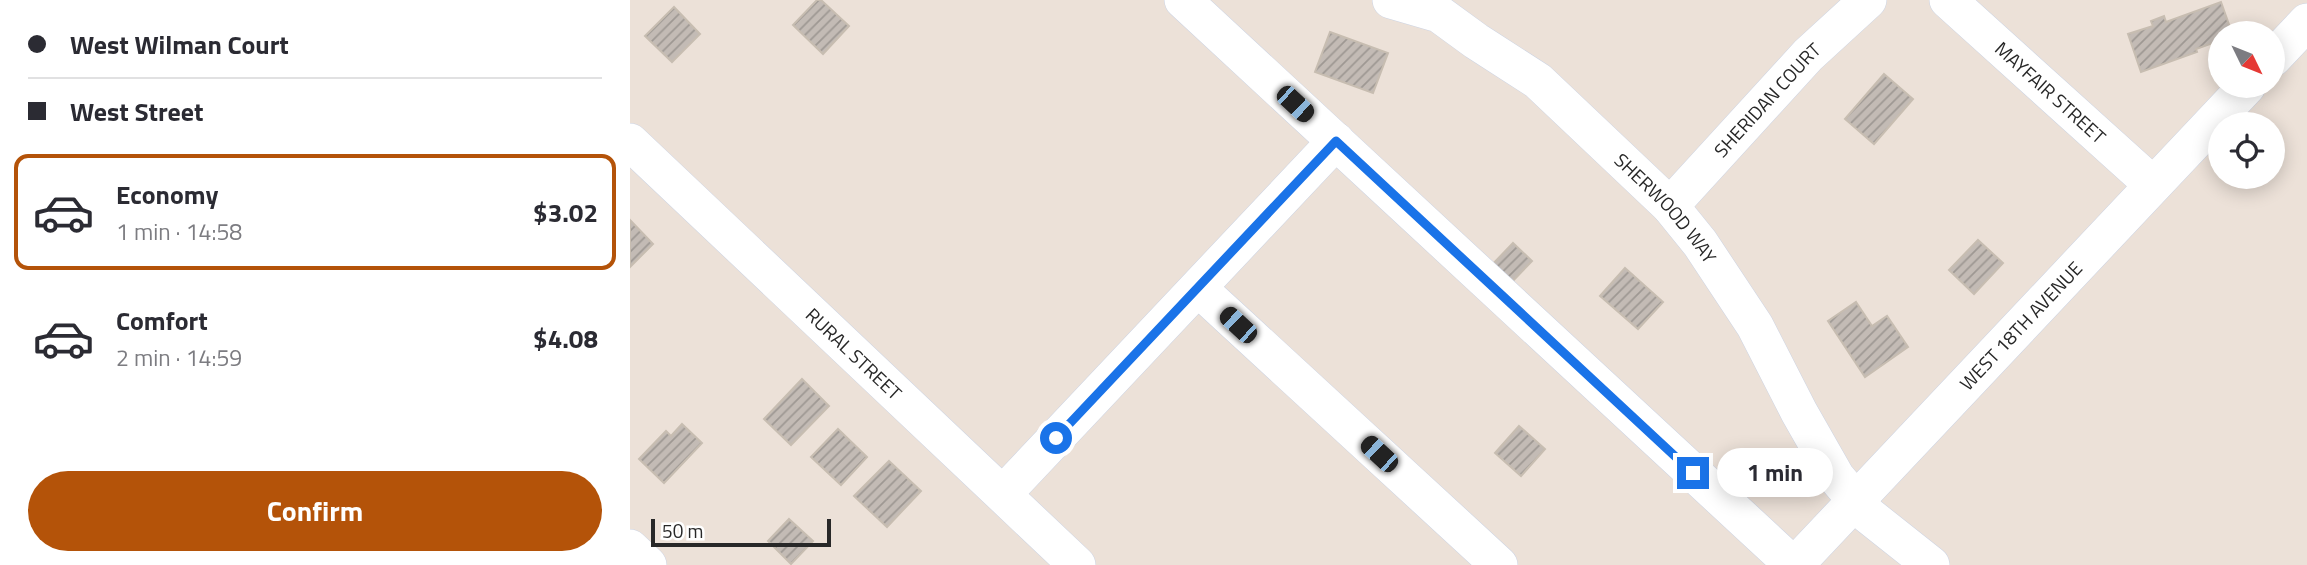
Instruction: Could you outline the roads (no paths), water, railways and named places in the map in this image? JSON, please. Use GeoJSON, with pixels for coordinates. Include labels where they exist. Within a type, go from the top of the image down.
{"type":"FeatureCollection","features":[{"type":"Feature","properties":{"kind":"street","name":"SHERIDAN COURT"},"geometry":{"type":"LineString","coordinates":[[1670,206],[1808,55],[1868,0]]}},
{"type":"Feature","properties":{"kind":"street","name":"MAYFAIR STREET"},"geometry":{"type":"LineString","coordinates":[[1948,0],[2153,185]]}},
{"type":"Feature","properties":{"kind":"street","name":"SHERWOOD WAY"},"geometry":{"type":"LineString","coordinates":[[1399,1],[1439,14],[1538,81],[1670,206],[1700,243],[1755,326],[1836,477],[1868,515],[1931,565]]}},
{"type":"Feature","properties":{"kind":"street"},"geometry":{"type":"LineString","coordinates":[[1193,3],[1336,141],[1794,565]]}},
{"type":"Feature","properties":{"kind":"street"},"geometry":{"type":"LineString","coordinates":[[2286,44],[2307,22]]}},
{"type":"Feature","properties":{"kind":"street","name":"WEST 18TH AVENUE"},"geometry":{"type":"LineString","coordinates":[[1794,565],[2236,98]]}},
{"type":"Feature","properties":{"kind":"street"},"geometry":{"type":"LineString","coordinates":[[1003,494],[1336,141]]}},
{"type":"Feature","properties":{"kind":"street","name":"RURAL STREET"},"geometry":{"type":"LineString","coordinates":[[630,142],[1077,565]]}},
{"type":"Feature","properties":{"kind":"street"},"geometry":{"type":"LineString","coordinates":[[1198,288],[1499,565]]}},
{"type":"Feature","properties":{"kind":"street"},"geometry":{"type":"LineString","coordinates":[[630,548],[648,565]]}}]}
